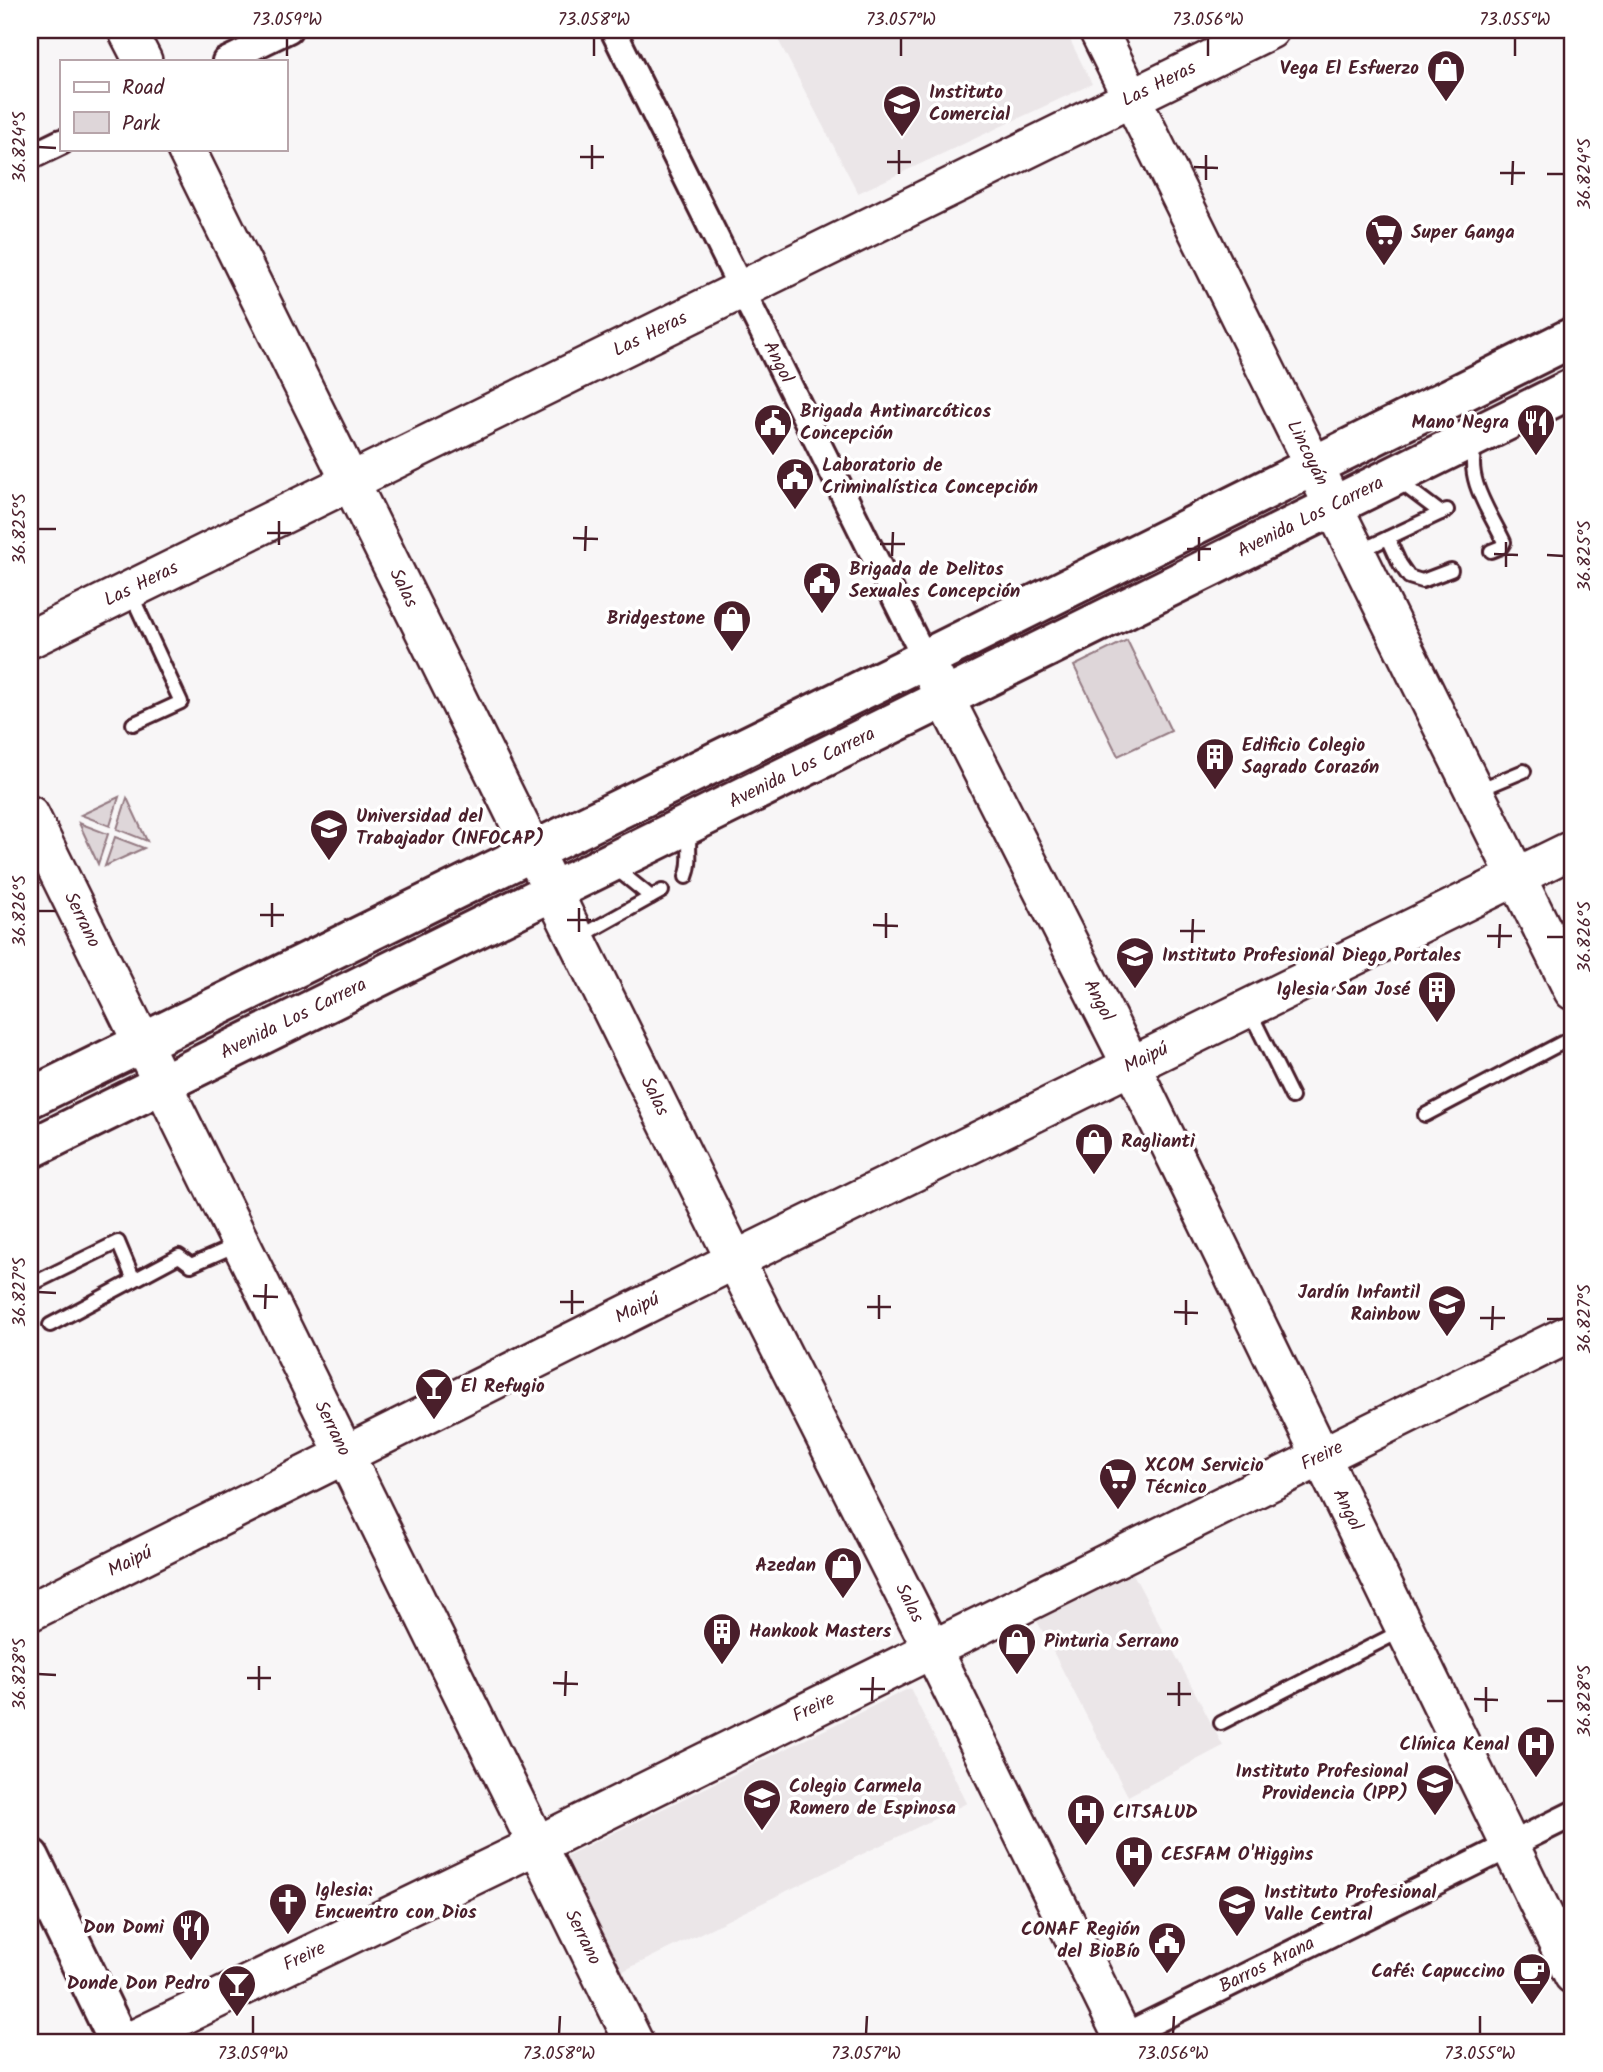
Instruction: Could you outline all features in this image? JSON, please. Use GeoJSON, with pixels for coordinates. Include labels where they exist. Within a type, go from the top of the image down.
{"type":"FeatureCollection","features":[{"type":"Feature","properties":{"kind":"main road"},"geometry":{"type":"LineString","coordinates":[[30,1098],[925,659],[1573,337]]}},
{"type":"Feature","properties":{"kind":"main road","name":"Avenida Los Carrera"},"geometry":{"type":"LineString","coordinates":[[30,1149],[1573,388]]}},
{"type":"Feature","properties":{"kind":"main road"},"geometry":{"type":"LineString","coordinates":[[30,1858],[119,2042]]}},
{"type":"Feature","properties":{"kind":"street"},"geometry":{"type":"LineString","coordinates":[[127,30],[142,60]]}},
{"type":"Feature","properties":{"kind":"street"},"geometry":{"type":"LineString","coordinates":[[227,60],[289,30]]}},
{"type":"Feature","properties":{"kind":"street","name":"Angol"},"geometry":{"type":"LineString","coordinates":[[613,30],[944,698],[1132,1067],[1573,1975]]}},
{"type":"Feature","properties":{"kind":"street","name":"Lincoyán"},"geometry":{"type":"LineString","coordinates":[[1098,30],[1334,506],[1372,545],[1475,792],[1573,991]]}},
{"type":"Feature","properties":{"kind":"street","name":"Las Heras"},"geometry":{"type":"LineString","coordinates":[[30,639],[1270,30]]}},
{"type":"Feature","properties":{"kind":"street"},"geometry":{"type":"LineString","coordinates":[[30,157],[60,142]]}},
{"type":"Feature","properties":{"kind":"street","name":"Salas"},"geometry":{"type":"LineString","coordinates":[[186,150],[735,1260],[932,1648],[1120,2040]]}},
{"type":"Feature","properties":{"kind":"street","name":"Serrano"},"geometry":{"type":"LineString","coordinates":[[30,814],[634,2042]]}},
{"type":"Feature","properties":{"kind":"street","name":"Maipú"},"geometry":{"type":"LineString","coordinates":[[30,1612],[735,1260],[1573,849]]}},
{"type":"Feature","properties":{"kind":"street","name":"Freire"},"geometry":{"type":"LineString","coordinates":[[128,2042],[537,1845],[1573,1332]]}},
{"type":"Feature","properties":{"kind":"street","name":"Barros Arana"},"geometry":{"type":"LineString","coordinates":[[1120,2040],[1573,1814]]}},
{"type":"Feature","properties":{"kind":"lane"},"geometry":{"type":"LineString","coordinates":[[1479,435],[1472,456],[1474,489],[1504,542],[1501,547],[1491,551]]}},
{"type":"Feature","properties":{"kind":"lane"},"geometry":{"type":"LineString","coordinates":[[1372,545],[1444,511],[1407,485],[1392,478]]}},
{"type":"Feature","properties":{"kind":"lane"},"geometry":{"type":"LineString","coordinates":[[1372,545],[1400,564],[1409,577],[1422,581],[1451,570]]}},
{"type":"Feature","properties":{"kind":"lane"},"geometry":{"type":"LineString","coordinates":[[130,590],[181,702],[133,724]]}},
{"type":"Feature","properties":{"kind":"lane"},"geometry":{"type":"LineString","coordinates":[[1475,792],[1524,771]]}},
{"type":"Feature","properties":{"kind":"lane"},"geometry":{"type":"LineString","coordinates":[[686,877],[691,866],[689,836],[694,820]]}},
{"type":"Feature","properties":{"kind":"lane"},"geometry":{"type":"LineString","coordinates":[[577,939],[657,894],[608,862]]}},
{"type":"Feature","properties":{"kind":"lane"},"geometry":{"type":"LineString","coordinates":[[1248,1008],[1292,1097]]}},
{"type":"Feature","properties":{"kind":"lane"},"geometry":{"type":"LineString","coordinates":[[1425,1115],[1573,1037]]}},
{"type":"Feature","properties":{"kind":"lane"},"geometry":{"type":"LineString","coordinates":[[30,1285],[118,1242],[134,1280]]}},
{"type":"Feature","properties":{"kind":"lane"},"geometry":{"type":"LineString","coordinates":[[50,1325],[179,1256],[191,1265],[242,1243]]}},
{"type":"Feature","properties":{"kind":"lane"},"geometry":{"type":"LineString","coordinates":[[1221,1723],[1405,1629]]}},
{"type":"Feature","properties":{"kind":"shaded area","name":"Instituto Comercial"},"geometry":{"type":"Polygon","coordinates":[[[773,30],[1065,30],[1092,84],[858,193],[773,30]]]}},
{"type":"Feature","properties":{"kind":"shaded area"},"geometry":{"type":"Polygon","coordinates":[[[1129,1566],[1223,1746],[1128,1796],[1034,1615],[1129,1566]]]}},
{"type":"Feature","properties":{"kind":"shaded area","name":"Colegio Carmela Romero de Espinosa"},"geometry":{"type":"Polygon","coordinates":[[[910,1688],[967,1803],[615,1975],[558,1860],[910,1688]]]}},
{"type":"Feature","properties":{"kind":"green space"},"geometry":{"type":"Polygon","coordinates":[[[1127,640],[1171,731],[1118,756],[1074,666],[1127,640]]]}},
{"type":"Feature","properties":{"kind":"green space"},"geometry":{"type":"Polygon","coordinates":[[[119,797],[110,826],[81,815],[119,797]]]}},
{"type":"Feature","properties":{"kind":"green space"},"geometry":{"type":"Polygon","coordinates":[[[127,798],[147,841],[117,829],[127,798]]]}},
{"type":"Feature","properties":{"kind":"green space"},"geometry":{"type":"Polygon","coordinates":[[[79,823],[108,834],[98,864],[79,823]]]}},
{"type":"Feature","properties":{"kind":"green space"},"geometry":{"type":"Polygon","coordinates":[[[115,837],[144,848],[105,866],[115,837]]]}},
{"type":"Feature","properties":{"kind":"place","name":"Vega El Esfuerzo"},"geometry":{"type":"Point","coordinates":[1446,103]}},
{"type":"Feature","properties":{"kind":"place","name":"Instituto Comercial"},"geometry":{"type":"Point","coordinates":[902,138]}},
{"type":"Feature","properties":{"kind":"place","name":"Super Ganga"},"geometry":{"type":"Point","coordinates":[1384,267]}},
{"type":"Feature","properties":{"kind":"place","name":"Brigada Antinarcóticos Concepción"},"geometry":{"type":"Point","coordinates":[773,457]}},
{"type":"Feature","properties":{"kind":"place","name":"Mano Negra"},"geometry":{"type":"Point","coordinates":[1536,457]}},
{"type":"Feature","properties":{"kind":"place","name":"Laboratorio de Criminalística Concepción"},"geometry":{"type":"Point","coordinates":[795,511]}},
{"type":"Feature","properties":{"kind":"place","name":"Brigada de Delitos Sexuales Concepción"},"geometry":{"type":"Point","coordinates":[822,615]}},
{"type":"Feature","properties":{"kind":"place","name":"Bridgestone"},"geometry":{"type":"Point","coordinates":[732,653]}},
{"type":"Feature","properties":{"kind":"place","name":"Edificio Colegio Sagrado Corazón"},"geometry":{"type":"Point","coordinates":[1215,791]}},
{"type":"Feature","properties":{"kind":"place","name":"Universidad del Trabajador (INFOCAP)"},"geometry":{"type":"Point","coordinates":[329,862]}},
{"type":"Feature","properties":{"kind":"place","name":"Instituto Profesional Diego Portales"},"geometry":{"type":"Point","coordinates":[1135,990]}},
{"type":"Feature","properties":{"kind":"place","name":"Iglesia San José"},"geometry":{"type":"Point","coordinates":[1437,1024]}},
{"type":"Feature","properties":{"kind":"place","name":"Raglianti"},"geometry":{"type":"Point","coordinates":[1094,1176]}},
{"type":"Feature","properties":{"kind":"place","name":"Jardín Infantil Rainbow"},"geometry":{"type":"Point","coordinates":[1447,1338]}},
{"type":"Feature","properties":{"kind":"place","name":"El Refugio"},"geometry":{"type":"Point","coordinates":[434,1421]}},
{"type":"Feature","properties":{"kind":"place","name":"XCOM Servicio Técnico"},"geometry":{"type":"Point","coordinates":[1118,1511]}},
{"type":"Feature","properties":{"kind":"place","name":"Azedan"},"geometry":{"type":"Point","coordinates":[843,1600]}},
{"type":"Feature","properties":{"kind":"place","name":"Hankook Masters"},"geometry":{"type":"Point","coordinates":[722,1666]}},
{"type":"Feature","properties":{"kind":"place","name":"Pinturia Serrano"},"geometry":{"type":"Point","coordinates":[1017,1676]}},
{"type":"Feature","properties":{"kind":"place","name":"Clínica Kenal"},"geometry":{"type":"Point","coordinates":[1536,1779]}},
{"type":"Feature","properties":{"kind":"place","name":"Instituto Profesional Providencia (IPP)"},"geometry":{"type":"Point","coordinates":[1435,1817]}},
{"type":"Feature","properties":{"kind":"place","name":"Colegio Carmela Romero de Espinosa"},"geometry":{"type":"Point","coordinates":[762,1832]}},
{"type":"Feature","properties":{"kind":"place","name":"CITSALUD"},"geometry":{"type":"Point","coordinates":[1086,1847]}},
{"type":"Feature","properties":{"kind":"place","name":"CESFAM O'Higgins"},"geometry":{"type":"Point","coordinates":[1134,1889]}},
{"type":"Feature","properties":{"kind":"place","name":"Iglesia: Encuentro con Dios"},"geometry":{"type":"Point","coordinates":[288,1936]}},
{"type":"Feature","properties":{"kind":"place","name":"Instituto Profesional Valle Central"},"geometry":{"type":"Point","coordinates":[1237,1938]}},
{"type":"Feature","properties":{"kind":"place","name":"Don Domi"},"geometry":{"type":"Point","coordinates":[191,1962]}},
{"type":"Feature","properties":{"kind":"place","name":"CONAF Región del BioBío"},"geometry":{"type":"Point","coordinates":[1167,1975]}},
{"type":"Feature","properties":{"kind":"place","name":"Café: Capuccino"},"geometry":{"type":"Point","coordinates":[1532,2006]}},
{"type":"Feature","properties":{"kind":"place","name":"Donde Don Pedro"},"geometry":{"type":"Point","coordinates":[237,2018]}}]}
